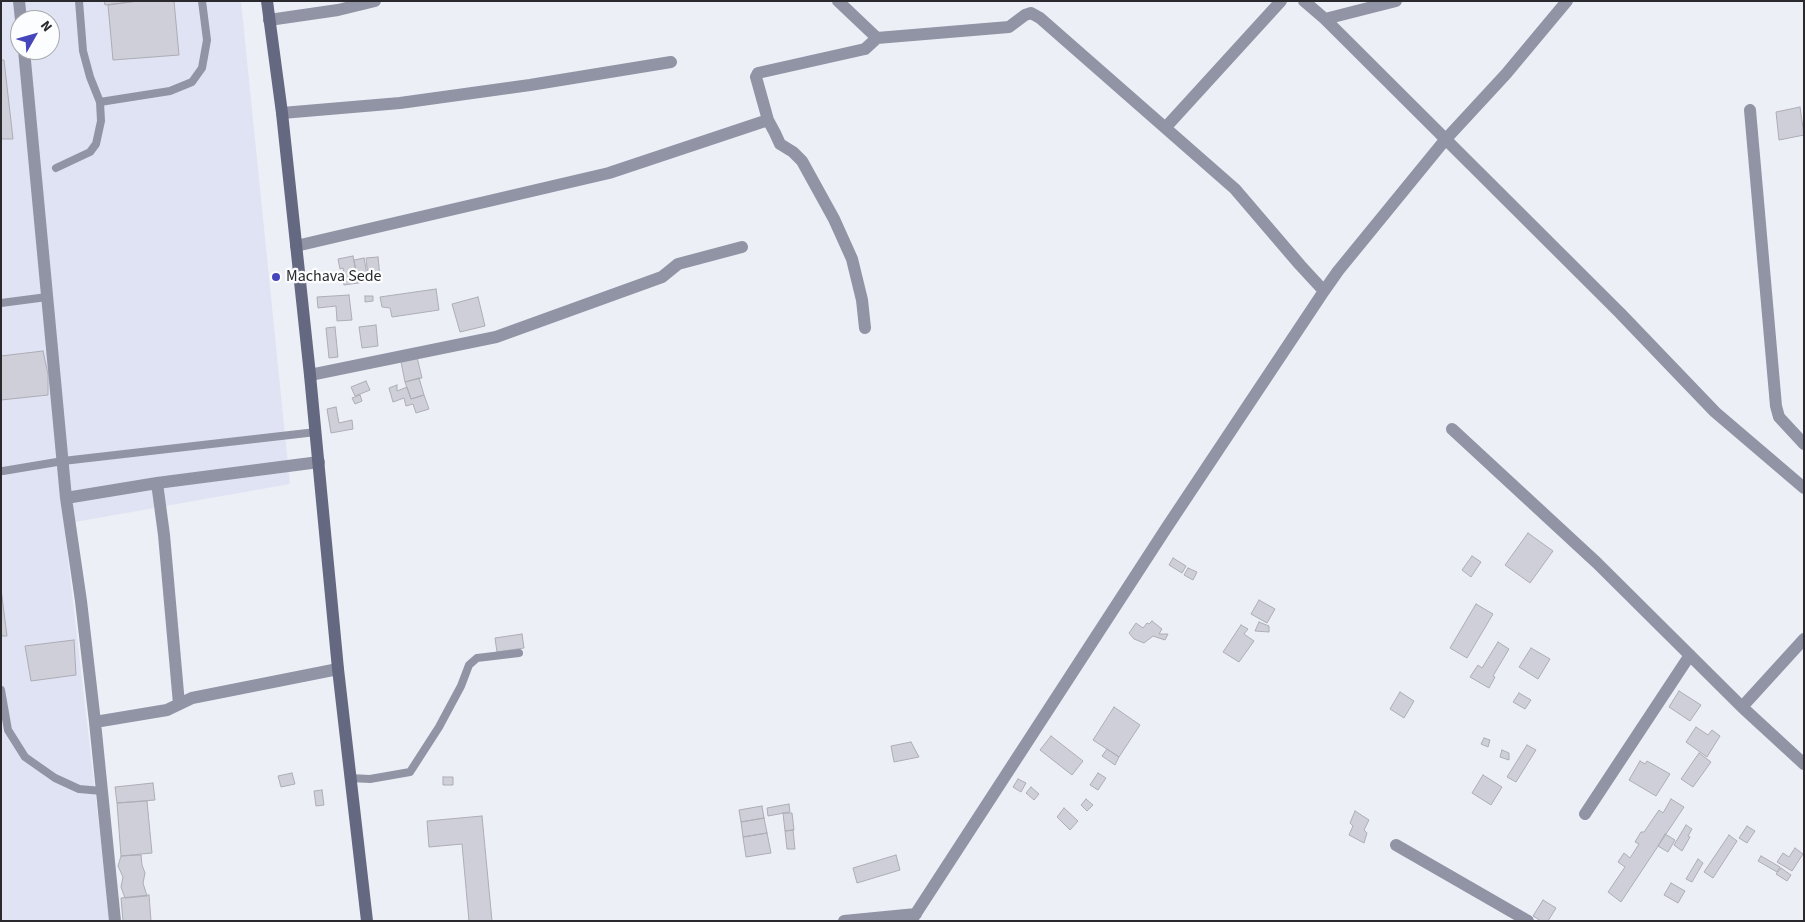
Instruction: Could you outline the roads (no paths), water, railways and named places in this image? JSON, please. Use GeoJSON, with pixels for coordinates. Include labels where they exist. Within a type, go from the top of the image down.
{"type":"FeatureCollection","features":[{"type":"Feature","properties":{"kind":"main road"},"geometry":{"type":"LineString","coordinates":[[267,1],[282,113],[316,432],[338,669],[367,921]]}},
{"type":"Feature","properties":{"kind":"street"},"geometry":{"type":"LineString","coordinates":[[269,20],[338,10],[375,1]]}},
{"type":"Feature","properties":{"kind":"street"},"geometry":{"type":"LineString","coordinates":[[838,1],[877,38]]}},
{"type":"Feature","properties":{"kind":"street"},"geometry":{"type":"LineString","coordinates":[[1166,127],[1280,1]]}},
{"type":"Feature","properties":{"kind":"street"},"geometry":{"type":"LineString","coordinates":[[1304,1],[1620,313],[1715,412],[1804,488]]}},
{"type":"Feature","properties":{"kind":"street"},"geometry":{"type":"LineString","coordinates":[[1325,20],[1396,1]]}},
{"type":"Feature","properties":{"kind":"street"},"geometry":{"type":"LineString","coordinates":[[844,921],[914,917],[1172,518],[1324,290],[1445,140],[1506,74],[1567,1]]}},
{"type":"Feature","properties":{"kind":"street"},"geometry":{"type":"LineString","coordinates":[[865,328],[862,300],[852,259],[834,219],[802,161],[793,152],[780,144],[768,120],[756,77],[758,72],[865,49],[877,38],[1009,27],[1025,15],[1031,13],[1040,18],[1235,189],[1324,290]]}},
{"type":"Feature","properties":{"kind":"street"},"geometry":{"type":"LineString","coordinates":[[25,60],[67,514],[81,601],[115,921]]}},
{"type":"Feature","properties":{"kind":"street"},"geometry":{"type":"LineString","coordinates":[[282,113],[400,103],[530,85],[671,62]]}},
{"type":"Feature","properties":{"kind":"street"},"geometry":{"type":"LineString","coordinates":[[1750,110],[1776,406],[1779,417],[1804,444]]}},
{"type":"Feature","properties":{"kind":"street"},"geometry":{"type":"LineString","coordinates":[[296,246],[609,173],[768,120]]}},
{"type":"Feature","properties":{"kind":"street"},"geometry":{"type":"LineString","coordinates":[[310,375],[496,337],[662,277],[678,264],[742,247]]}},
{"type":"Feature","properties":{"kind":"street"},"geometry":{"type":"LineString","coordinates":[[1452,429],[1597,564],[1742,707],[1804,764]]}},
{"type":"Feature","properties":{"kind":"street"},"geometry":{"type":"LineString","coordinates":[[66,498],[157,483],[319,462]]}},
{"type":"Feature","properties":{"kind":"street"},"geometry":{"type":"LineString","coordinates":[[157,483],[164,535],[179,704]]}},
{"type":"Feature","properties":{"kind":"street"},"geometry":{"type":"LineString","coordinates":[[1742,707],[1804,639]]}},
{"type":"Feature","properties":{"kind":"street"},"geometry":{"type":"LineString","coordinates":[[1585,814],[1690,655]]}},
{"type":"Feature","properties":{"kind":"street"},"geometry":{"type":"LineString","coordinates":[[95,722],[167,710],[192,698],[338,669]]}},
{"type":"Feature","properties":{"kind":"street"},"geometry":{"type":"LineString","coordinates":[[1396,845],[1528,921]]}},
{"type":"Feature","properties":{"kind":"lane"},"geometry":{"type":"LineString","coordinates":[[56,168],[90,152],[96,144],[101,121],[100,102],[90,78],[83,50],[79,1]]}},
{"type":"Feature","properties":{"kind":"lane"},"geometry":{"type":"LineString","coordinates":[[100,102],[170,91],[192,82],[202,68],[207,40],[202,1]]}},
{"type":"Feature","properties":{"kind":"lane"},"geometry":{"type":"LineString","coordinates":[[1,303],[47,297]]}},
{"type":"Feature","properties":{"kind":"lane"},"geometry":{"type":"LineString","coordinates":[[2,472],[63,461],[316,432]]}},
{"type":"Feature","properties":{"kind":"lane"},"geometry":{"type":"LineString","coordinates":[[350,778],[370,779],[410,772],[440,727],[461,686],[469,665],[477,658],[519,653]]}},
{"type":"Feature","properties":{"kind":"lane"},"geometry":{"type":"LineString","coordinates":[[1,690],[8,730],[25,757],[55,778],[79,789],[102,791]]}},
{"type":"Feature","properties":{"kind":"place","name":"Machava Sede"},"geometry":{"type":"Point","coordinates":[276,277]}}]}
